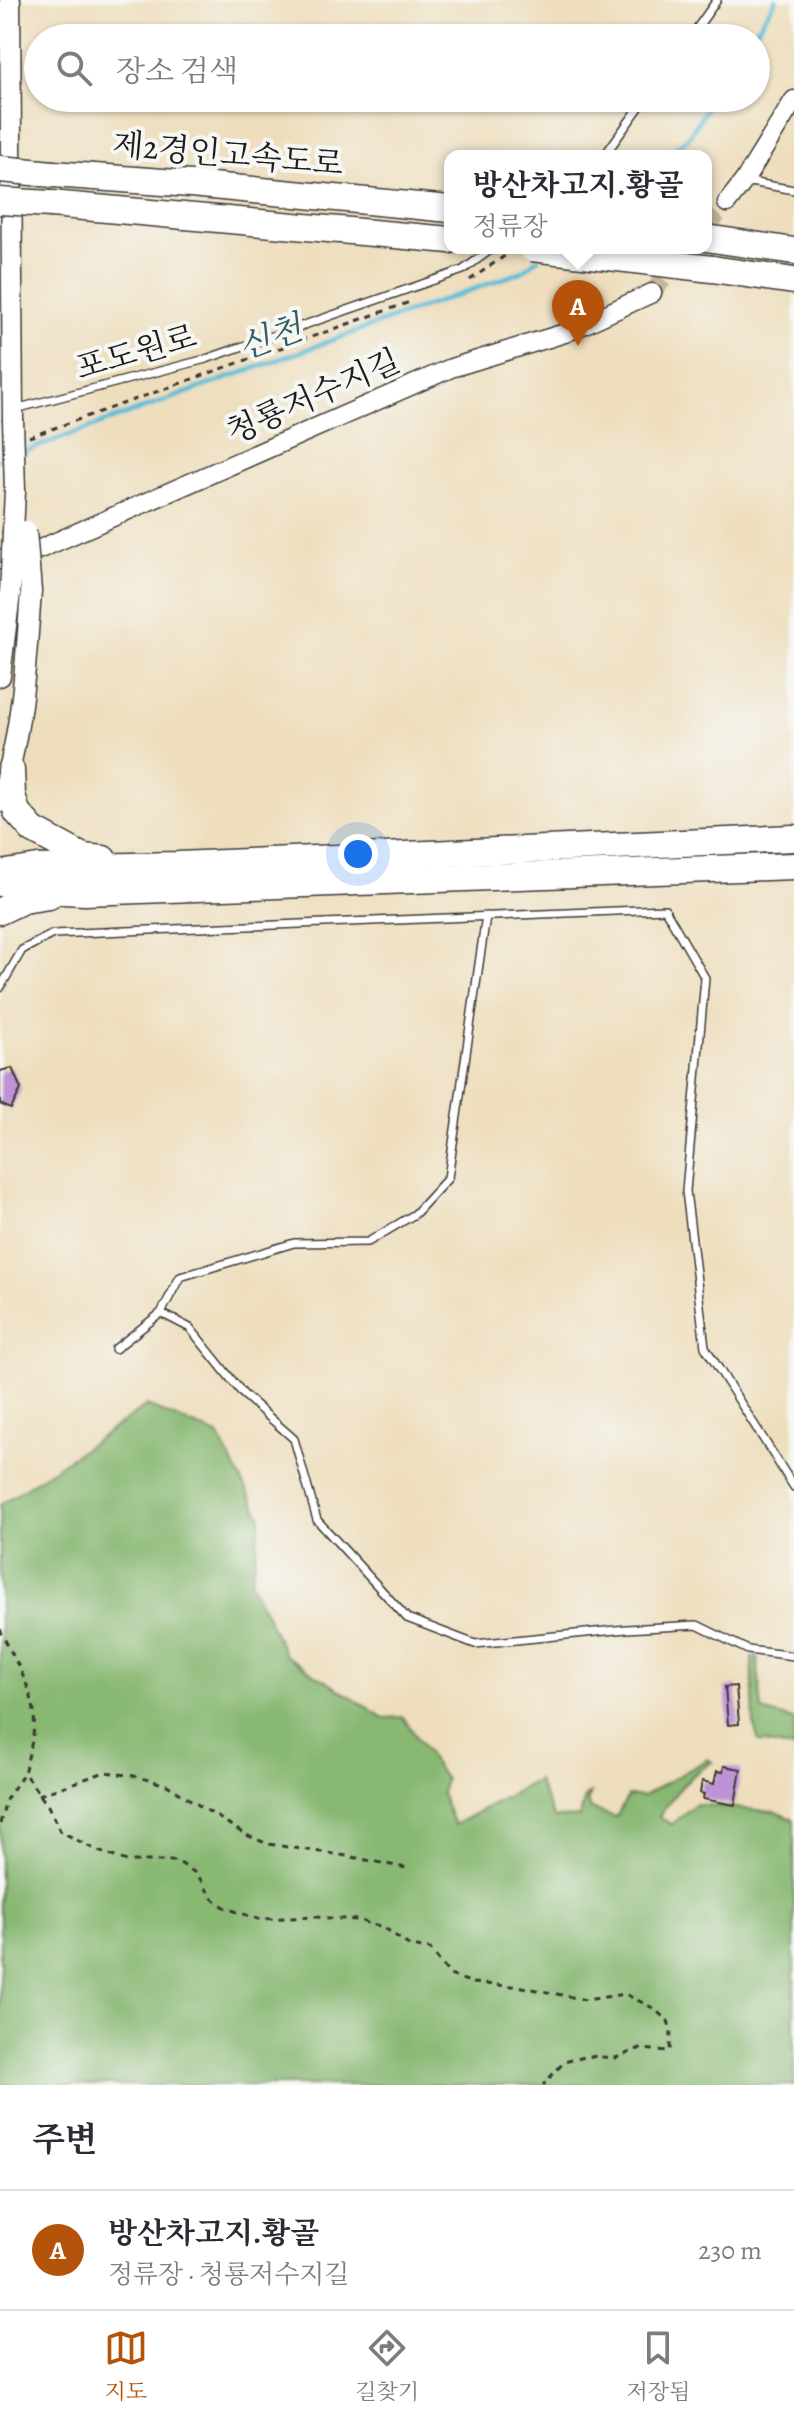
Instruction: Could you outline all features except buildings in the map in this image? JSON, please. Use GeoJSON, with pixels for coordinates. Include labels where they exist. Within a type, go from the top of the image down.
{"type":"FeatureCollection","features":[{"type":"Feature","properties":{"kind":"highway","name":"제2경인고속도로"},"geometry":{"type":"LineString","coordinates":[[0,169],[444,208]]}},
{"type":"Feature","properties":{"kind":"highway","name":"제2경인고속도로"},"geometry":{"type":"LineString","coordinates":[[0,201],[438,239]]}},
{"type":"Feature","properties":{"kind":"highway"},"geometry":{"type":"LineString","coordinates":[[718,240],[794,251]]}},
{"type":"Feature","properties":{"kind":"highway"},"geometry":{"type":"LineString","coordinates":[[583,254],[789,281]]}},
{"type":"Feature","properties":{"kind":"highway"},"geometry":{"type":"LineString","coordinates":[[11,770],[12,795],[17,812],[33,830],[83,857],[178,865]]}},
{"type":"Feature","properties":{"kind":"highway"},"geometry":{"type":"LineString","coordinates":[[0,874],[38,868],[178,865],[794,838]]}},
{"type":"Feature","properties":{"kind":"highway"},"geometry":{"type":"LineString","coordinates":[[0,883],[40,890],[85,892],[794,866]]}},
{"type":"Feature","properties":{"kind":"highway"},"geometry":{"type":"LineString","coordinates":[[0,911],[23,900],[85,892]]}},
{"type":"Feature","properties":{"kind":"main road"},"geometry":{"type":"LineString","coordinates":[[0,802],[11,770],[27,645],[20,592],[20,531],[15,498],[10,0]]}},
{"type":"Feature","properties":{"kind":"main road"},"geometry":{"type":"LineString","coordinates":[[0,676],[20,592]]}},
{"type":"Feature","properties":{"kind":"street"},"geometry":{"type":"LineString","coordinates":[[727,203],[794,100]]}},
{"type":"Feature","properties":{"kind":"street","name":"청룡저수지길"},"geometry":{"type":"LineString","coordinates":[[0,559],[40,549],[451,368],[565,333],[652,293]]}},
{"type":"Feature","properties":{"kind":"lane"},"geometry":{"type":"LineString","coordinates":[[700,24],[717,0]]}},
{"type":"Feature","properties":{"kind":"lane"},"geometry":{"type":"LineString","coordinates":[[608,150],[636,112]]}},
{"type":"Feature","properties":{"kind":"lane"},"geometry":{"type":"LineString","coordinates":[[744,181],[794,190]]}},
{"type":"Feature","properties":{"kind":"lane","name":"포도원로"},"geometry":{"type":"LineString","coordinates":[[13,414],[206,359],[463,270],[485,254]]}},
{"type":"Feature","properties":{"kind":"lane"},"geometry":{"type":"LineString","coordinates":[[0,988],[22,950],[53,934],[665,909],[705,978],[686,1191],[705,1347],[794,1487]]}},
{"type":"Feature","properties":{"kind":"lane"},"geometry":{"type":"LineString","coordinates":[[115,1349],[161,1313],[180,1277],[294,1243],[368,1242],[415,1214],[448,1178],[486,916]]}},
{"type":"Feature","properties":{"kind":"lane"},"geometry":{"type":"LineString","coordinates":[[161,1313],[190,1328],[243,1394],[294,1439],[317,1520],[407,1618],[475,1644],[697,1625],[748,1650],[794,1656]]}},
{"type":"Feature","properties":{"kind":"path"},"geometry":{"type":"LineString","coordinates":[[459,284],[473,279],[508,254]]}},
{"type":"Feature","properties":{"kind":"path"},"geometry":{"type":"LineString","coordinates":[[30,437],[415,300]]}},
{"type":"Feature","properties":{"kind":"path"},"geometry":{"type":"LineString","coordinates":[[0,1629],[34,1709],[33,1733],[24,1773],[6,1800],[0,1824]]}},
{"type":"Feature","properties":{"kind":"path"},"geometry":{"type":"LineString","coordinates":[[39,1795],[105,1772],[134,1776],[167,1785],[246,1835],[268,1844],[411,1869]]}},
{"type":"Feature","properties":{"kind":"path"},"geometry":{"type":"LineString","coordinates":[[24,1773],[60,1831],[98,1851],[127,1861],[177,1861],[197,1874],[212,1898],[226,1908],[258,1919],[357,1920],[383,1927],[410,1946],[430,1949],[450,1975],[473,1983],[523,1987],[586,2000],[625,1994],[653,2008],[668,2021],[670,2051],[638,2049],[616,2058],[589,2056],[564,2062],[543,2085]]}},
{"type":"Feature","properties":{"kind":"green space"},"geometry":{"type":"Polygon","coordinates":[[[147,1406],[218,1435],[261,1517],[251,1583],[285,1655],[384,1718],[403,1717],[445,1780],[441,1793],[454,1825],[537,1780],[554,1818],[580,1817],[585,1796],[591,1793],[587,1802],[591,1809],[616,1817],[628,1796],[643,1796],[708,1759],[712,1762],[682,1786],[659,1817],[671,1825],[695,1804],[776,1812],[794,1820],[794,2085],[0,2085],[0,1505],[147,1406]]]}},
{"type":"Feature","properties":{"kind":"green space"},"geometry":{"type":"Polygon","coordinates":[[[757,1656],[762,1711],[794,1720],[794,1749],[759,1742],[754,1726],[752,1665],[752,1658],[757,1656]]]}},
{"type":"Feature","properties":{"kind":"waterway","name":"신천"},"geometry":{"type":"LineString","coordinates":[[760,24],[776,0]]}},
{"type":"Feature","properties":{"kind":"waterway","name":"신천"},"geometry":{"type":"LineString","coordinates":[[673,150],[688,138],[704,112]]}},
{"type":"Feature","properties":{"kind":"waterway","name":"신천"},"geometry":{"type":"LineString","coordinates":[[20,453],[521,272],[538,259]]}},
{"type":"Feature","properties":{"kind":"waterway","name":"신천"},"geometry":{"type":"LineString","coordinates":[[0,460],[11,456]]}},
{"type":"Feature","properties":{"kind":"tunnel"},"geometry":{"type":"LineString","coordinates":[[712,221],[727,203]]}},
{"type":"Feature","properties":{"kind":"tunnel"},"geometry":{"type":"LineString","coordinates":[[652,293],[684,254]]}},
{"type":"Feature","properties":{"kind":"place","name":"방산차고지.황골"},"geometry":{"type":"Point","coordinates":[578,346]}}]}
